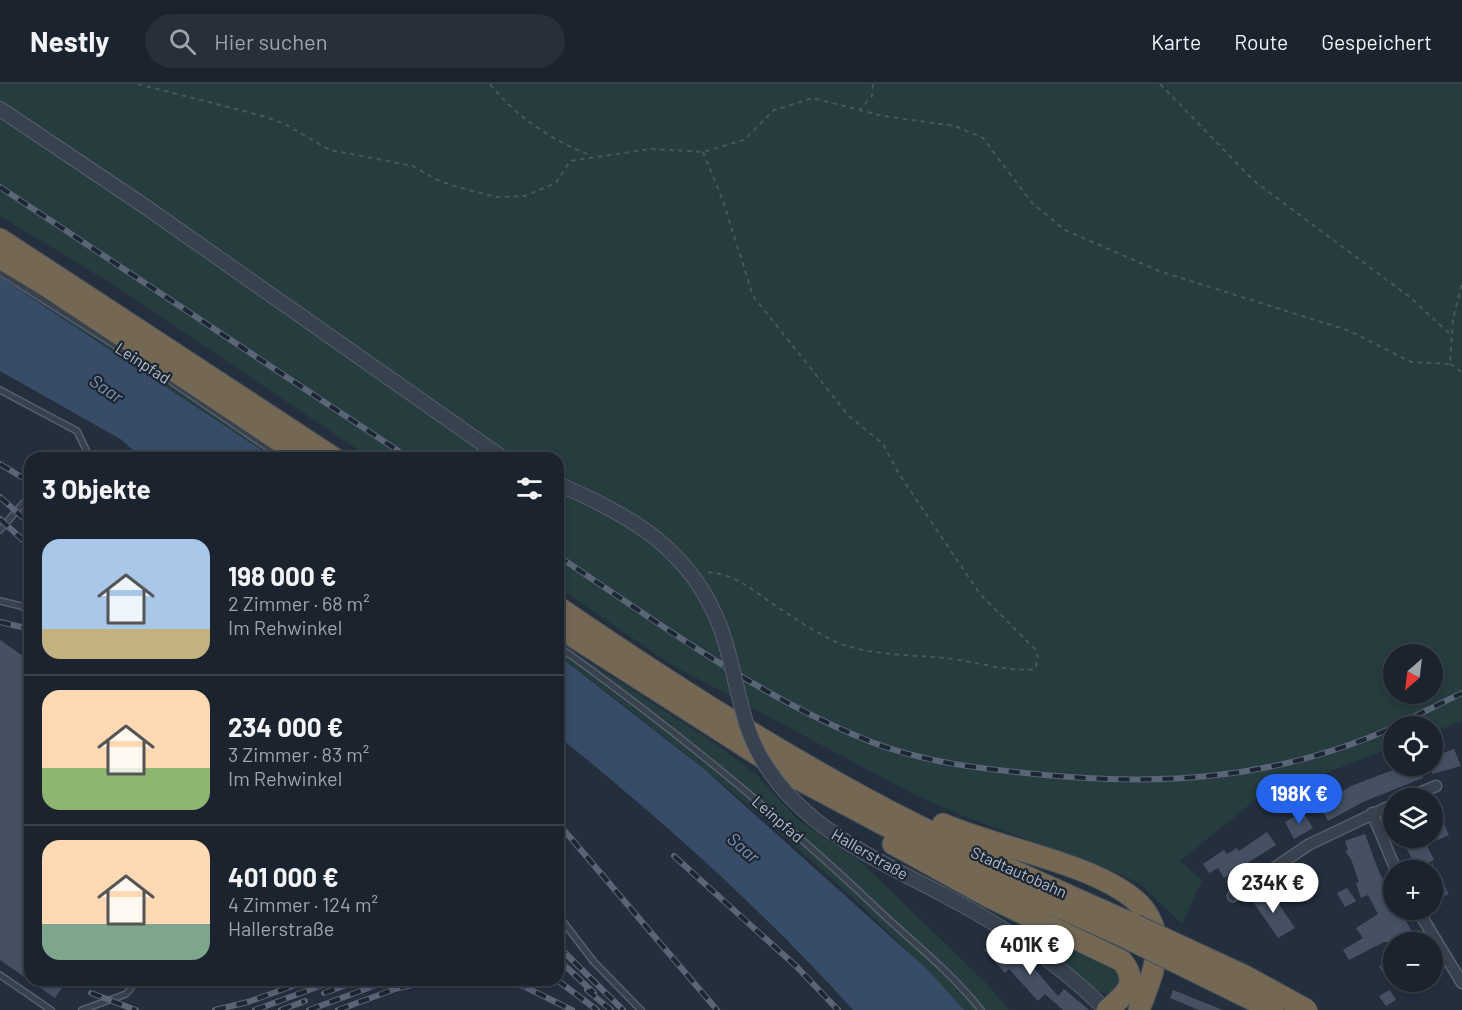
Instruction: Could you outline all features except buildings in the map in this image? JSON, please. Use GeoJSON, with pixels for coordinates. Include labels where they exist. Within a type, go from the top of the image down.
{"type":"FeatureCollection","features":[{"type":"Feature","properties":{"kind":"highway"},"geometry":{"type":"LineString","coordinates":[[0,239],[325,452]]}},
{"type":"Feature","properties":{"kind":"highway"},"geometry":{"type":"LineString","coordinates":[[0,258],[296,452]]}},
{"type":"Feature","properties":{"kind":"highway"},"geometry":{"type":"LineString","coordinates":[[564,611],[698,709]]}},
{"type":"Feature","properties":{"kind":"highway"},"geometry":{"type":"LineString","coordinates":[[564,631],[794,768],[850,817],[941,872],[1122,961],[1130,971],[1132,980],[1127,990],[1106,1010]]}},
{"type":"Feature","properties":{"kind":"highway","name":"Stadtautobahn"},"geometry":{"type":"LineString","coordinates":[[698,709],[768,744],[794,768],[914,824],[1132,932],[1245,976],[1307,1010]]}},
{"type":"Feature","properties":{"kind":"highway"},"geometry":{"type":"LineString","coordinates":[[794,768],[951,827],[1071,868],[1127,894],[1146,912],[1156,939],[1157,957],[1139,1010]]}},
{"type":"Feature","properties":{"kind":"highway"},"geometry":{"type":"LineString","coordinates":[[1132,932],[1273,1010]]}},
{"type":"Feature","properties":{"kind":"street"},"geometry":{"type":"LineString","coordinates":[[0,109],[142,205],[494,452]]}},
{"type":"Feature","properties":{"kind":"street","name":"Hallerstraße"},"geometry":{"type":"LineString","coordinates":[[564,487],[627,516],[659,539],[690,572],[711,605],[721,629],[748,726],[773,778],[789,798],[814,821],[854,847],[1025,941],[1057,964],[1106,1010]]}},
{"type":"Feature","properties":{"kind":"street"},"geometry":{"type":"LineString","coordinates":[[1431,788],[1436,786]]}},
{"type":"Feature","properties":{"kind":"street"},"geometry":{"type":"LineString","coordinates":[[1233,896],[1308,845],[1383,808]]}},
{"type":"Feature","properties":{"kind":"street"},"geometry":{"type":"LineString","coordinates":[[1372,813],[1392,860]]}},
{"type":"Feature","properties":{"kind":"street"},"geometry":{"type":"LineString","coordinates":[[1424,920],[1462,983]]}},
{"type":"Feature","properties":{"kind":"lane","name":"Leinpfad"},"geometry":{"type":"LineString","coordinates":[[0,272],[163,376],[274,452]]}},
{"type":"Feature","properties":{"kind":"lane"},"geometry":{"type":"LineString","coordinates":[[0,390],[77,432],[87,452]]}},
{"type":"Feature","properties":{"kind":"lane"},"geometry":{"type":"LineString","coordinates":[[0,530],[24,504]]}},
{"type":"Feature","properties":{"kind":"lane"},"geometry":{"type":"LineString","coordinates":[[0,601],[24,608]]}},
{"type":"Feature","properties":{"kind":"lane","name":"Leinpfad"},"geometry":{"type":"LineString","coordinates":[[564,651],[732,779],[876,907],[981,1010]]}},
{"type":"Feature","properties":{"kind":"lane"},"geometry":{"type":"LineString","coordinates":[[564,923],[594,962],[641,1010]]}},
{"type":"Feature","properties":{"kind":"lane"},"geometry":{"type":"LineString","coordinates":[[0,975],[51,1010]]}},
{"type":"Feature","properties":{"kind":"lane"},"geometry":{"type":"LineString","coordinates":[[82,1010],[126,994],[133,986]]}},
{"type":"Feature","properties":{"kind":"path"},"geometry":{"type":"LineString","coordinates":[[138,84],[263,116],[285,124],[330,150],[413,166],[435,179],[496,197],[525,196],[556,183],[570,161],[650,149],[703,152],[744,140],[774,110],[813,98],[860,111],[955,126],[983,138],[1032,203],[1065,230],[1159,271],[1350,331],[1411,362],[1450,364],[1462,372]]}},
{"type":"Feature","properties":{"kind":"path"},"geometry":{"type":"LineString","coordinates":[[490,84],[522,118],[569,147],[592,156]]}},
{"type":"Feature","properties":{"kind":"path"},"geometry":{"type":"LineString","coordinates":[[860,111],[872,96],[873,84]]}},
{"type":"Feature","properties":{"kind":"path"},"geometry":{"type":"LineString","coordinates":[[1160,84],[1254,181],[1411,298],[1451,335]]}},
{"type":"Feature","properties":{"kind":"path"},"geometry":{"type":"LineString","coordinates":[[690,572],[716,572],[743,581],[774,604],[834,640],[864,649],[956,659],[997,669],[1035,669],[1038,659],[1036,650],[980,594],[899,474],[884,444],[848,414],[753,296],[723,201],[703,152]]}},
{"type":"Feature","properties":{"kind":"path"},"geometry":{"type":"LineString","coordinates":[[1450,364],[1451,335],[1462,283]]}},
{"type":"Feature","properties":{"kind":"green space"},"geometry":{"type":"Polygon","coordinates":[[[0,84],[1462,84],[1462,721],[1443,728],[1443,716],[1383,716],[1383,751],[1254,801],[1180,861],[1202,880],[1182,924],[1139,883],[1110,870],[966,817],[913,794],[670,664],[564,591],[564,452],[362,452],[110,283],[0,216],[0,84]]]}},
{"type":"Feature","properties":{"kind":"green space"},"geometry":{"type":"Polygon","coordinates":[[[0,271],[88,326],[274,452],[264,452],[0,277],[0,271]]]}},
{"type":"Feature","properties":{"kind":"green space"},"geometry":{"type":"Polygon","coordinates":[[[564,646],[719,746],[758,776],[796,818],[862,863],[988,985],[1009,1010],[964,1010],[918,962],[820,868],[664,737],[564,660],[564,646]]]}},
{"type":"Feature","properties":{"kind":"green space"},"geometry":{"type":"Polygon","coordinates":[[[981,905],[1079,949],[1113,969],[1121,977],[1116,990],[1107,994],[1099,992],[1020,926],[981,905]]]}},
{"type":"Feature","properties":{"kind":"water","name":"Saar"},"geometry":{"type":"Polygon","coordinates":[[[0,277],[264,452],[135,452],[122,440],[0,371],[0,277]]]}},
{"type":"Feature","properties":{"kind":"water","name":"Saar"},"geometry":{"type":"Polygon","coordinates":[[[564,660],[704,769],[930,972],[964,1010],[853,1010],[748,902],[635,800],[564,741],[564,660]]]}},
{"type":"Feature","properties":{"kind":"railway"},"geometry":{"type":"LineString","coordinates":[[0,187],[400,452]]}},
{"type":"Feature","properties":{"kind":"railway"},"geometry":{"type":"LineString","coordinates":[[0,464],[24,478]]}},
{"type":"Feature","properties":{"kind":"railway"},"geometry":{"type":"LineString","coordinates":[[0,497],[24,519]]}},
{"type":"Feature","properties":{"kind":"railway"},"geometry":{"type":"LineString","coordinates":[[0,519],[24,541]]}},
{"type":"Feature","properties":{"kind":"railway"},"geometry":{"type":"LineString","coordinates":[[564,560],[712,658],[791,704],[874,743],[948,763],[1073,777],[1167,779],[1259,769],[1304,759],[1383,731]]}},
{"type":"Feature","properties":{"kind":"railway"},"geometry":{"type":"LineString","coordinates":[[0,622],[24,628]]}},
{"type":"Feature","properties":{"kind":"railway"},"geometry":{"type":"LineString","coordinates":[[1415,716],[1462,693]]}},
{"type":"Feature","properties":{"kind":"railway"},"geometry":{"type":"LineString","coordinates":[[564,830],[717,1010]]}},
{"type":"Feature","properties":{"kind":"railway"},"geometry":{"type":"LineString","coordinates":[[674,856],[797,967],[838,1010]]}},
{"type":"Feature","properties":{"kind":"railway"},"geometry":{"type":"LineString","coordinates":[[564,952],[623,1010]]}},
{"type":"Feature","properties":{"kind":"railway"},"geometry":{"type":"LineString","coordinates":[[564,965],[594,993]]}},
{"type":"Feature","properties":{"kind":"railway"},"geometry":{"type":"LineString","coordinates":[[564,985],[597,1010]]}},
{"type":"Feature","properties":{"kind":"railway"},"geometry":{"type":"LineString","coordinates":[[215,1010],[248,1002],[292,986]]}},
{"type":"Feature","properties":{"kind":"railway"},"geometry":{"type":"LineString","coordinates":[[255,1010],[320,986]]}},
{"type":"Feature","properties":{"kind":"railway"},"geometry":{"type":"LineString","coordinates":[[324,993],[344,986]]}},
{"type":"Feature","properties":{"kind":"railway"},"geometry":{"type":"LineString","coordinates":[[309,1010],[374,986]]}},
{"type":"Feature","properties":{"kind":"railway"},"geometry":{"type":"LineString","coordinates":[[338,1010],[408,986]]}},
{"type":"Feature","properties":{"kind":"railway"},"geometry":{"type":"LineString","coordinates":[[523,986],[572,1010]]}},
{"type":"Feature","properties":{"kind":"railway"},"geometry":{"type":"LineString","coordinates":[[587,990],[611,1010]]}},
{"type":"Feature","properties":{"kind":"railway"},"geometry":{"type":"LineString","coordinates":[[91,993],[136,1010]]}},
{"type":"Feature","properties":{"kind":"railway"},"geometry":{"type":"LineString","coordinates":[[281,1010],[305,1001]]}}]}
